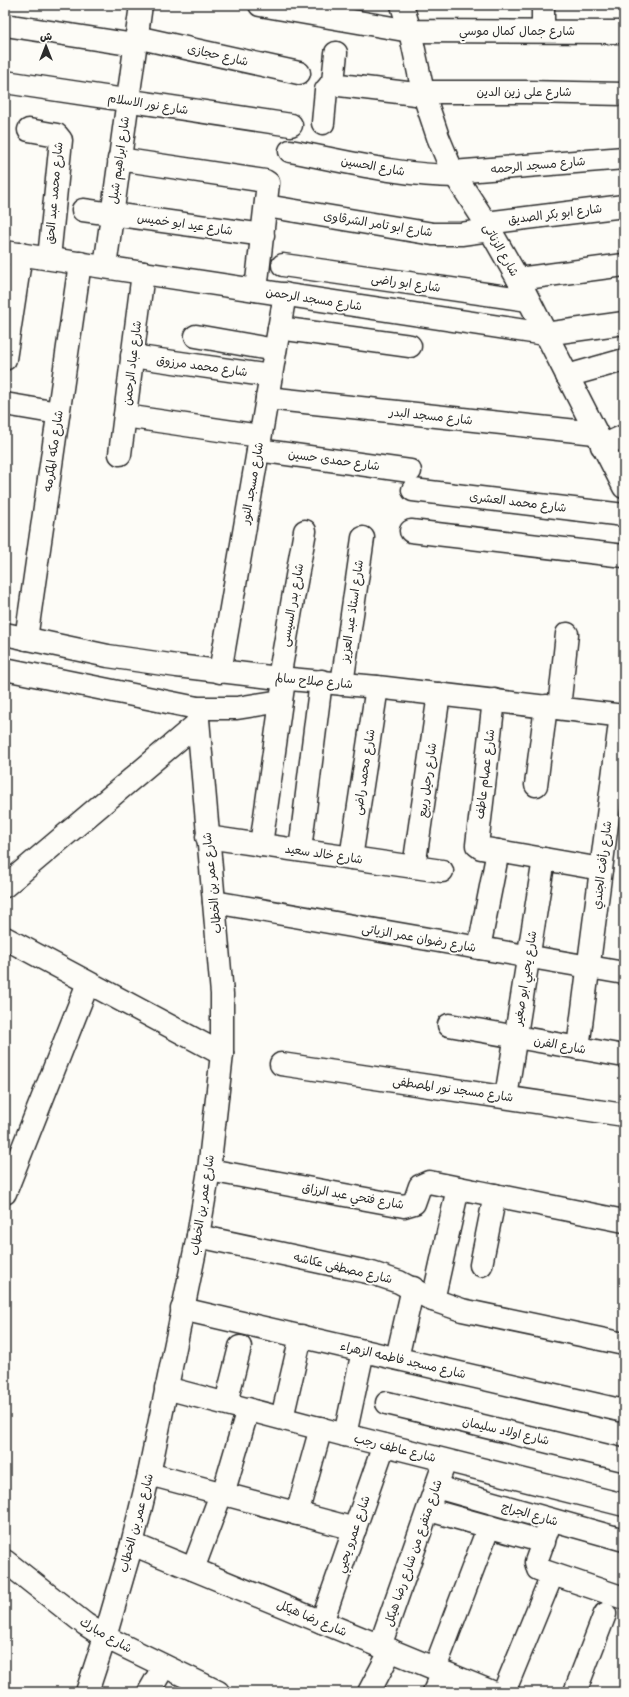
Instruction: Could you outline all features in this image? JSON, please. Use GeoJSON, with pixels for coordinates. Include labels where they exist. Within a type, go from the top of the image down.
{"type":"FeatureCollection","features":[{"type":"Feature","properties":{"kind":"street","name":"شارع ابراهيم شبل"},"geometry":{"type":"LineString","coordinates":[[104,267],[141,5]]}},
{"type":"Feature","properties":{"kind":"street","name":"شارع الزناتى"},"geometry":{"type":"LineString","coordinates":[[402,5],[410,31],[424,94],[438,137],[454,174],[488,227],[518,279],[624,487]]}},
{"type":"Feature","properties":{"kind":"street"},"geometry":{"type":"LineString","coordinates":[[543,31],[544,5]]}},
{"type":"Feature","properties":{"kind":"street","name":"شارع جمال كمال موسي"},"geometry":{"type":"LineString","coordinates":[[271,6],[410,31],[624,32]]}},
{"type":"Feature","properties":{"kind":"street","name":"شارع حجازى"},"geometry":{"type":"LineString","coordinates":[[5,25],[136,41],[300,73]]}},
{"type":"Feature","properties":{"kind":"street"},"geometry":{"type":"LineString","coordinates":[[322,123],[326,90],[334,78],[336,53]]}},
{"type":"Feature","properties":{"kind":"street","name":"شارع على زين الدين"},"geometry":{"type":"LineString","coordinates":[[331,84],[424,94],[525,92],[624,94]]}},
{"type":"Feature","properties":{"kind":"street","name":"شارع نور الاسلام"},"geometry":{"type":"LineString","coordinates":[[5,87],[127,101],[291,126]]}},
{"type":"Feature","properties":{"kind":"street","name":"شارع محمد عبد الحق"},"geometry":{"type":"LineString","coordinates":[[29,130],[57,135],[60,140],[49,258]]}},
{"type":"Feature","properties":{"kind":"street","name":"شارع الحسين"},"geometry":{"type":"LineString","coordinates":[[290,151],[412,173],[434,176],[454,174]]}},
{"type":"Feature","properties":{"kind":"street","name":"شارع مسجد الرحمه"},"geometry":{"type":"LineString","coordinates":[[454,174],[624,158]]}},
{"type":"Feature","properties":{"kind":"street"},"geometry":{"type":"LineString","coordinates":[[119,159],[267,182],[269,185],[256,290]]}},
{"type":"Feature","properties":{"kind":"street","name":"شارع ابو تامر الشرقاوى"},"geometry":{"type":"LineString","coordinates":[[266,206],[433,234],[461,234],[488,227]]}},
{"type":"Feature","properties":{"kind":"street","name":"شارع ابو بكر الصديق"},"geometry":{"type":"LineString","coordinates":[[488,227],[624,206]]}},
{"type":"Feature","properties":{"kind":"street","name":"شارع عيد ابو خميس"},"geometry":{"type":"LineString","coordinates":[[83,210],[263,235]]}},
{"type":"Feature","properties":{"kind":"street"},"geometry":{"type":"LineString","coordinates":[[5,359],[13,253]]}},
{"type":"Feature","properties":{"kind":"street","name":"شارع مسجد الرحمن"},"geometry":{"type":"LineString","coordinates":[[13,253],[545,334],[624,323]]}},
{"type":"Feature","properties":{"kind":"street","name":"شارع مكه المكرمه"},"geometry":{"type":"LineString","coordinates":[[15,637],[58,413],[80,263]]}},
{"type":"Feature","properties":{"kind":"street","name":"شارع ابو راضى"},"geometry":{"type":"LineString","coordinates":[[283,265],[528,300]]}},
{"type":"Feature","properties":{"kind":"street"},"geometry":{"type":"LineString","coordinates":[[518,279],[624,265]]}},
{"type":"Feature","properties":{"kind":"street","name":"شارع عباد الرحمن"},"geometry":{"type":"LineString","coordinates":[[120,454],[143,273]]}},
{"type":"Feature","properties":{"kind":"street","name":"شارع مسجد النور"},"geometry":{"type":"LineString","coordinates":[[220,672],[285,294]]}},
{"type":"Feature","properties":{"kind":"street"},"geometry":{"type":"LineString","coordinates":[[279,328],[410,346]]}},
{"type":"Feature","properties":{"kind":"street"},"geometry":{"type":"LineString","coordinates":[[196,336],[275,350]]}},
{"type":"Feature","properties":{"kind":"street","name":"شارع محمد مرزوق"},"geometry":{"type":"LineString","coordinates":[[132,356],[271,376]]}},
{"type":"Feature","properties":{"kind":"street"},"geometry":{"type":"LineString","coordinates":[[567,376],[624,360]]}},
{"type":"Feature","properties":{"kind":"street","name":"شارع مسجد البدر"},"geometry":{"type":"LineString","coordinates":[[267,398],[599,440]]}},
{"type":"Feature","properties":{"kind":"street"},"geometry":{"type":"LineString","coordinates":[[5,404],[58,413]]}},
{"type":"Feature","properties":{"kind":"street","name":"شارع حمدى حسين"},"geometry":{"type":"LineString","coordinates":[[125,416],[259,443],[412,481]]}},
{"type":"Feature","properties":{"kind":"street"},"geometry":{"type":"LineString","coordinates":[[599,440],[624,436]]}},
{"type":"Feature","properties":{"kind":"street","name":"شارع محمد العشرى"},"geometry":{"type":"LineString","coordinates":[[412,481],[624,515]]}},
{"type":"Feature","properties":{"kind":"street"},"geometry":{"type":"LineString","coordinates":[[411,530],[624,556]]}},
{"type":"Feature","properties":{"kind":"street","name":"شارع بدر السيسى"},"geometry":{"type":"LineString","coordinates":[[261,845],[281,701],[282,678],[305,531]]}},
{"type":"Feature","properties":{"kind":"street","name":"شارع استاذ عبد العزيز"},"geometry":{"type":"LineString","coordinates":[[300,850],[332,683],[363,538]]}},
{"type":"Feature","properties":{"kind":"street"},"geometry":{"type":"LineString","coordinates":[[536,786],[567,634]]}},
{"type":"Feature","properties":{"kind":"street","name":"شارع صلاح سالم"},"geometry":{"type":"LineString","coordinates":[[15,637],[108,656],[220,672],[378,687],[622,715]]}},
{"type":"Feature","properties":{"kind":"street"},"geometry":{"type":"LineString","coordinates":[[5,669],[197,716]]}},
{"type":"Feature","properties":{"kind":"street","name":"شارع محمد راضى"},"geometry":{"type":"LineString","coordinates":[[351,858],[378,687]]}},
{"type":"Feature","properties":{"kind":"street","name":"شارع رحيل ربيع"},"geometry":{"type":"LineString","coordinates":[[414,867],[439,694]]}},
{"type":"Feature","properties":{"kind":"street","name":"شارع عصام عاطف"},"geometry":{"type":"LineString","coordinates":[[479,948],[488,849],[476,841],[494,700]]}},
{"type":"Feature","properties":{"kind":"street"},"geometry":{"type":"LineString","coordinates":[[5,886],[197,716],[210,709],[237,708],[281,701]]}},
{"type":"Feature","properties":{"kind":"street","name":"شارع رأفت الجندي"},"geometry":{"type":"LineString","coordinates":[[578,1048],[622,715]]}},
{"type":"Feature","properties":{"kind":"street","name":"شارع عمر بن الخطاب"},"geometry":{"type":"LineString","coordinates":[[87,1692],[105,1637],[132,1544],[150,1474],[166,1388],[198,1236],[209,1170],[222,1054],[222,994],[197,716]]}},
{"type":"Feature","properties":{"kind":"street","name":"شارع خالد سعيد"},"geometry":{"type":"LineString","coordinates":[[207,837],[442,871]]}},
{"type":"Feature","properties":{"kind":"street"},"geometry":{"type":"LineString","coordinates":[[488,849],[601,869]]}},
{"type":"Feature","properties":{"kind":"street","name":"شارع يحيي ابو صغير"},"geometry":{"type":"LineString","coordinates":[[506,1097],[544,859]]}},
{"type":"Feature","properties":{"kind":"street","name":"شارع رضوان عمر الزياتى"},"geometry":{"type":"LineString","coordinates":[[214,902],[624,973]]}},
{"type":"Feature","properties":{"kind":"street"},"geometry":{"type":"LineString","coordinates":[[5,938],[222,1054]]}},
{"type":"Feature","properties":{"kind":"street"},"geometry":{"type":"LineString","coordinates":[[5,1193],[88,983]]}},
{"type":"Feature","properties":{"kind":"street","name":"شارع الفرن"},"geometry":{"type":"LineString","coordinates":[[449,1025],[624,1056]]}},
{"type":"Feature","properties":{"kind":"street","name":"شارع مسجد نور المصطفى"},"geometry":{"type":"LineString","coordinates":[[281,1064],[624,1115]]}},
{"type":"Feature","properties":{"kind":"street","name":"شارع فتحي عبد الرزاق"},"geometry":{"type":"LineString","coordinates":[[209,1170],[404,1206],[414,1203],[418,1189],[426,1182],[624,1221]]}},
{"type":"Feature","properties":{"kind":"street"},"geometry":{"type":"LineString","coordinates":[[433,1300],[458,1188]]}},
{"type":"Feature","properties":{"kind":"street"},"geometry":{"type":"LineString","coordinates":[[481,1265],[495,1195]]}},
{"type":"Feature","properties":{"kind":"street","name":"شارع مصطفى عكاشه"},"geometry":{"type":"LineString","coordinates":[[198,1236],[372,1273],[399,1282],[413,1288],[433,1300],[462,1310],[624,1344]]}},
{"type":"Feature","properties":{"kind":"street"},"geometry":{"type":"LineString","coordinates":[[397,1358],[413,1288]]}},
{"type":"Feature","properties":{"kind":"street","name":"شارع مسجد فاطمه الزهراء"},"geometry":{"type":"LineString","coordinates":[[182,1309],[624,1411]]}},
{"type":"Feature","properties":{"kind":"street"},"geometry":{"type":"LineString","coordinates":[[282,1418],[301,1336]]}},
{"type":"Feature","properties":{"kind":"street"},"geometry":{"type":"LineString","coordinates":[[226,1403],[240,1347]]}},
{"type":"Feature","properties":{"kind":"street"},"geometry":{"type":"LineString","coordinates":[[345,1435],[363,1351]]}},
{"type":"Feature","properties":{"kind":"street","name":"شارع عاطف رجب"},"geometry":{"type":"LineString","coordinates":[[166,1388],[384,1445],[624,1505]]}},
{"type":"Feature","properties":{"kind":"street","name":"شارع اولاد سليمان"},"geometry":{"type":"LineString","coordinates":[[388,1403],[624,1460]]}},
{"type":"Feature","properties":{"kind":"street"},"geometry":{"type":"LineString","coordinates":[[193,1569],[222,1494],[248,1409]]}},
{"type":"Feature","properties":{"kind":"street"},"geometry":{"type":"LineString","coordinates":[[297,1514],[321,1428]]}},
{"type":"Feature","properties":{"kind":"street","name":"شارع عمرو يحيي"},"geometry":{"type":"LineString","coordinates":[[322,1622],[384,1445]]}},
{"type":"Feature","properties":{"kind":"street","name":"شارع متفرع من شارع رضا هيكل"},"geometry":{"type":"LineString","coordinates":[[369,1692],[385,1648],[446,1460]]}},
{"type":"Feature","properties":{"kind":"street"},"geometry":{"type":"LineString","coordinates":[[150,1474],[355,1529]]}},
{"type":"Feature","properties":{"kind":"street","name":"شارع الجراج"},"geometry":{"type":"LineString","coordinates":[[436,1487],[624,1540]]}},
{"type":"Feature","properties":{"kind":"street"},"geometry":{"type":"LineString","coordinates":[[429,1510],[544,1542]]}},
{"type":"Feature","properties":{"kind":"street"},"geometry":{"type":"LineString","coordinates":[[552,1520],[536,1565],[540,1571],[624,1598]]}},
{"type":"Feature","properties":{"kind":"street"},"geometry":{"type":"LineString","coordinates":[[434,1692],[439,1670],[489,1526]]}},
{"type":"Feature","properties":{"kind":"street","name":"شارع رضا هيكل"},"geometry":{"type":"LineString","coordinates":[[132,1544],[492,1692]]}},
{"type":"Feature","properties":{"kind":"street","name":"شارع مبارك"},"geometry":{"type":"LineString","coordinates":[[5,1561],[66,1610],[105,1637],[218,1692]]}},
{"type":"Feature","properties":{"kind":"street"},"geometry":{"type":"LineString","coordinates":[[504,1692],[552,1575]]}},
{"type":"Feature","properties":{"kind":"street"},"geometry":{"type":"LineString","coordinates":[[575,1692],[605,1614]]}},
{"type":"Feature","properties":{"kind":"street"},"geometry":{"type":"LineString","coordinates":[[149,1692],[164,1666]]}}]}
